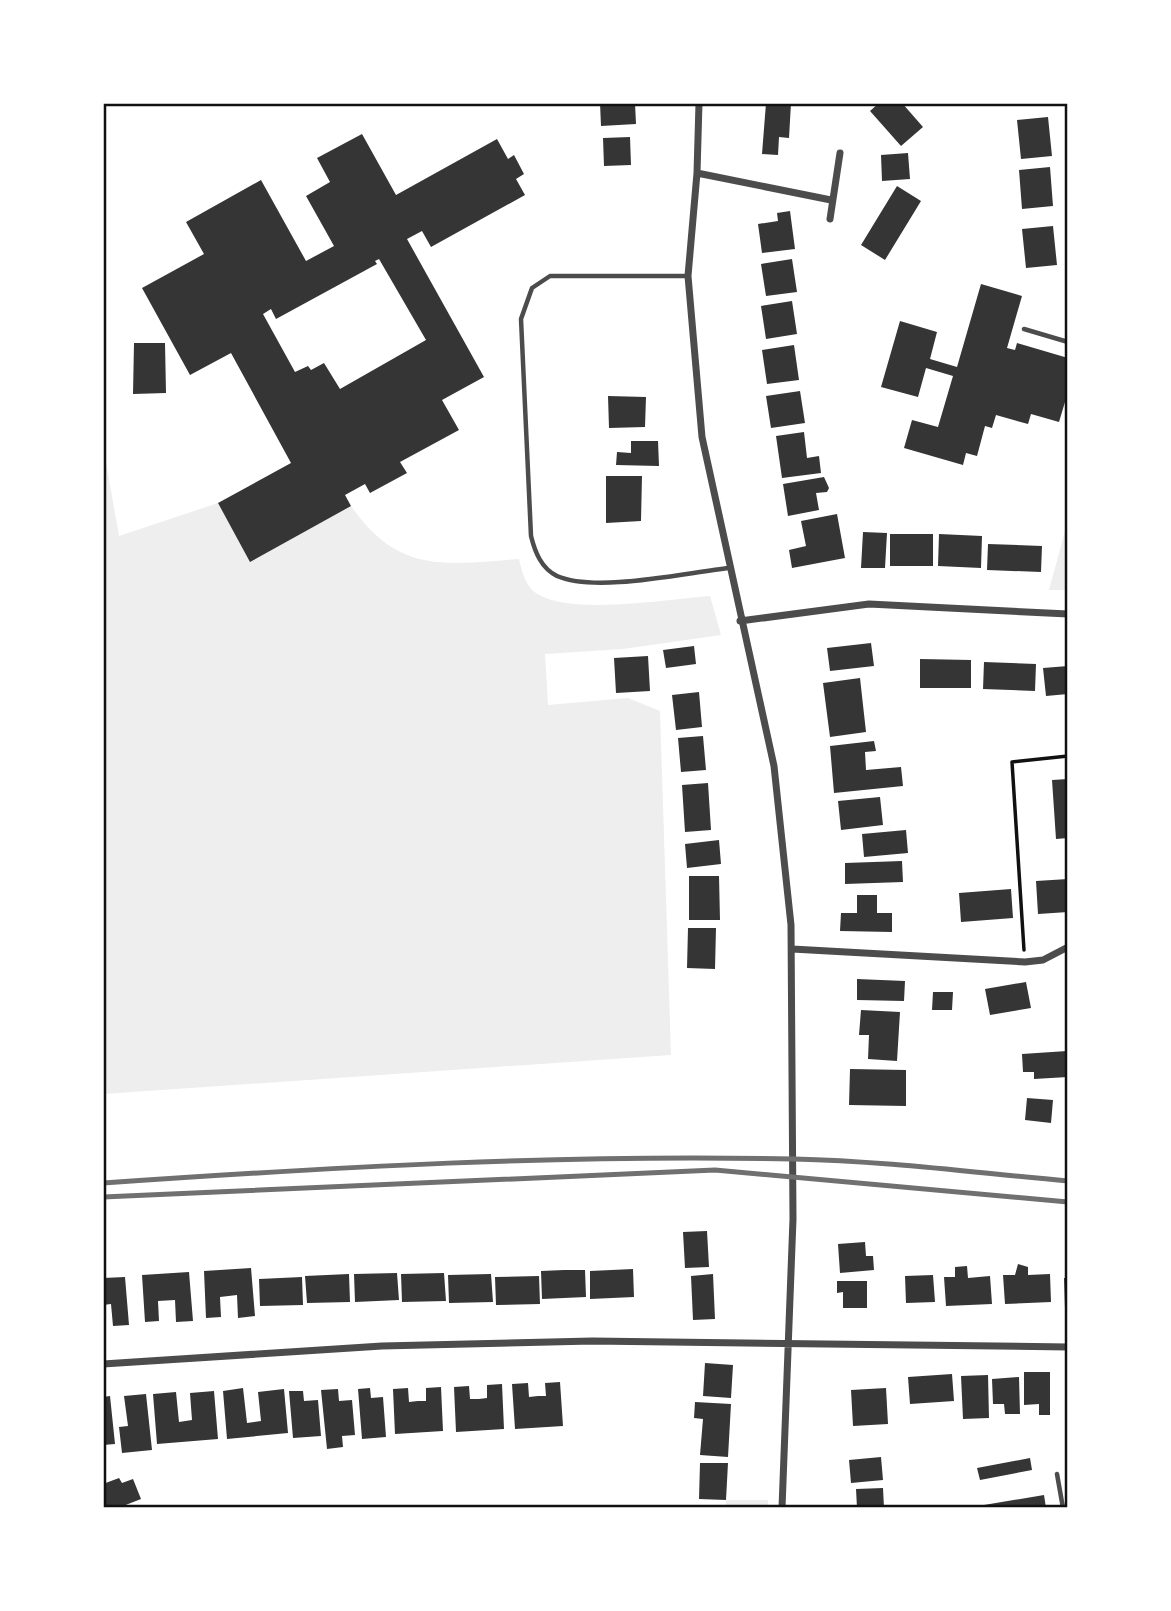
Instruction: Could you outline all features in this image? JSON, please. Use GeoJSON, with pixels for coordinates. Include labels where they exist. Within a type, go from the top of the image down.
{"type":"FeatureCollection","features":[{"type":"Feature","properties":{"kind":"street"},"geometry":{"type":"LineString","coordinates":[[699,103],[697,173],[688,276],[702,437],[740,621],[774,766],[792,949],[793,1219],[782,1508]]}},
{"type":"Feature","properties":{"kind":"street"},"geometry":{"type":"LineString","coordinates":[[830,219],[840,153]]}},
{"type":"Feature","properties":{"kind":"street"},"geometry":{"type":"LineString","coordinates":[[697,173],[831,200]]}},
{"type":"Feature","properties":{"kind":"street"},"geometry":{"type":"LineString","coordinates":[[740,621],[869,604],[1068,614]]}},
{"type":"Feature","properties":{"kind":"street"},"geometry":{"type":"LineString","coordinates":[[792,949],[1025,962],[1043,960],[1068,947]]}},
{"type":"Feature","properties":{"kind":"street"},"geometry":{"type":"LineString","coordinates":[[103,1364],[382,1346],[592,1341],[1068,1347]]}},
{"type":"Feature","properties":{"kind":"lane"},"geometry":{"type":"LineString","coordinates":[[688,276],[550,276],[532,288],[521,319],[531,536],[539,560],[555,575],[589,584],[729,568]]}},
{"type":"Feature","properties":{"kind":"lane"},"geometry":{"type":"LineString","coordinates":[[1024,329],[1068,342]]}},
{"type":"Feature","properties":{"kind":"lane"},"geometry":{"type":"LineString","coordinates":[[1057,1474],[1063,1508]]}},
{"type":"Feature","properties":{"kind":"path"},"geometry":{"type":"LineString","coordinates":[[1025,962],[1012,762],[1068,756]]}},
{"type":"Feature","properties":{"kind":"shaded area"},"geometry":{"type":"Polygon","coordinates":[[[103,445],[119,536],[218,503],[250,561],[351,506],[387,544],[425,560],[468,563],[519,559],[531,588],[539,595],[555,601],[598,605],[710,596],[721,635],[623,649],[545,654],[548,705],[628,698],[660,711],[671,1055],[103,1094],[103,445]]]}},
{"type":"Feature","properties":{"kind":"shaded area"},"geometry":{"type":"Polygon","coordinates":[[[1068,520],[1068,590],[1049,590],[1068,520]]]}},
{"type":"Feature","properties":{"kind":"shaded area"},"geometry":{"type":"Polygon","coordinates":[[[726,1500],[768,1500],[768,1508],[726,1508],[726,1500]]]}},
{"type":"Feature","properties":{"kind":"building"},"geometry":{"type":"Polygon","coordinates":[[[600,103],[635,103],[636,124],[601,126],[600,103]]]}},
{"type":"Feature","properties":{"kind":"building"},"geometry":{"type":"Polygon","coordinates":[[[766,103],[791,103],[789,138],[779,137],[778,155],[762,154],[766,103]]]}},
{"type":"Feature","properties":{"kind":"building"},"geometry":{"type":"Polygon","coordinates":[[[879,103],[902,103],[923,127],[901,146],[870,111],[879,103]]]}},
{"type":"Feature","properties":{"kind":"building"},"geometry":{"type":"Polygon","coordinates":[[[1048,117],[1052,156],[1021,159],[1017,120],[1048,117]]]}},
{"type":"Feature","properties":{"kind":"building"},"geometry":{"type":"Polygon","coordinates":[[[362,134],[396,195],[497,139],[508,159],[514,155],[524,174],[516,179],[525,195],[431,247],[422,231],[407,239],[484,377],[442,400],[459,430],[400,462],[407,473],[370,493],[365,484],[345,495],[351,506],[250,562],[218,503],[291,463],[231,353],[190,375],[142,288],[204,254],[186,222],[261,180],[306,261],[334,246],[306,196],[330,182],[317,158],[362,134]],[[379,259],[375,261],[377,264],[276,319],[271,309],[263,314],[295,372],[308,366],[311,370],[324,363],[340,389],[426,340],[379,259]]]}},
{"type":"Feature","properties":{"kind":"building"},"geometry":{"type":"Polygon","coordinates":[[[630,137],[631,165],[604,166],[603,138],[630,137]]]}},
{"type":"Feature","properties":{"kind":"building"},"geometry":{"type":"Polygon","coordinates":[[[908,153],[910,179],[882,181],[881,155],[908,153]]]}},
{"type":"Feature","properties":{"kind":"building"},"geometry":{"type":"Polygon","coordinates":[[[1050,167],[1053,206],[1022,209],[1019,170],[1050,167]]]}},
{"type":"Feature","properties":{"kind":"building"},"geometry":{"type":"Polygon","coordinates":[[[897,186],[921,201],[885,260],[861,245],[897,186]]]}},
{"type":"Feature","properties":{"kind":"building"},"geometry":{"type":"Polygon","coordinates":[[[790,211],[795,249],[762,253],[758,224],[778,221],[777,213],[790,211]]]}},
{"type":"Feature","properties":{"kind":"building"},"geometry":{"type":"Polygon","coordinates":[[[1053,226],[1057,265],[1026,268],[1022,229],[1053,226]]]}},
{"type":"Feature","properties":{"kind":"building"},"geometry":{"type":"Polygon","coordinates":[[[792,259],[797,292],[766,296],[761,264],[792,259]]]}},
{"type":"Feature","properties":{"kind":"building"},"geometry":{"type":"Polygon","coordinates":[[[981,284],[1022,296],[1007,348],[1015,350],[1017,343],[1068,358],[1068,392],[1059,422],[1031,414],[1028,424],[996,415],[992,428],[985,426],[977,456],[966,453],[963,465],[904,448],[912,420],[938,427],[953,376],[926,368],[918,397],[881,387],[900,321],[937,332],[930,359],[957,367],[981,284]]]}},
{"type":"Feature","properties":{"kind":"building"},"geometry":{"type":"Polygon","coordinates":[[[792,301],[797,334],[766,339],[761,306],[792,301]]]}},
{"type":"Feature","properties":{"kind":"building"},"geometry":{"type":"Polygon","coordinates":[[[134,343],[165,343],[166,393],[133,394],[134,343]]]}},
{"type":"Feature","properties":{"kind":"building"},"geometry":{"type":"Polygon","coordinates":[[[794,345],[799,380],[767,384],[762,350],[794,345]]]}},
{"type":"Feature","properties":{"kind":"building"},"geometry":{"type":"Polygon","coordinates":[[[800,391],[805,423],[771,428],[766,396],[800,391]]]}},
{"type":"Feature","properties":{"kind":"building"},"geometry":{"type":"Polygon","coordinates":[[[608,396],[646,397],[645,427],[609,428],[608,396]]]}},
{"type":"Feature","properties":{"kind":"building"},"geometry":{"type":"Polygon","coordinates":[[[804,432],[807,458],[819,456],[821,473],[782,478],[776,436],[804,432]]]}},
{"type":"Feature","properties":{"kind":"building"},"geometry":{"type":"Polygon","coordinates":[[[631,441],[658,441],[659,466],[616,465],[617,452],[631,453],[631,441]]]}},
{"type":"Feature","properties":{"kind":"building"},"geometry":{"type":"Polygon","coordinates":[[[606,476],[642,476],[641,521],[606,523],[606,476]]]}},
{"type":"Feature","properties":{"kind":"building"},"geometry":{"type":"Polygon","coordinates":[[[824,477],[829,488],[827,492],[816,493],[819,510],[788,516],[783,484],[824,477]]]}},
{"type":"Feature","properties":{"kind":"building"},"geometry":{"type":"Polygon","coordinates":[[[837,514],[845,558],[792,568],[789,550],[806,546],[801,521],[837,514]]]}},
{"type":"Feature","properties":{"kind":"building"},"geometry":{"type":"Polygon","coordinates":[[[863,532],[887,533],[885,568],[861,568],[863,532]]]}},
{"type":"Feature","properties":{"kind":"building"},"geometry":{"type":"Polygon","coordinates":[[[890,534],[933,534],[933,566],[890,566],[890,534]]]}},
{"type":"Feature","properties":{"kind":"building"},"geometry":{"type":"Polygon","coordinates":[[[939,534],[982,536],[981,568],[938,566],[939,534]]]}},
{"type":"Feature","properties":{"kind":"building"},"geometry":{"type":"Polygon","coordinates":[[[988,544],[1042,546],[1041,572],[987,570],[988,544]]]}},
{"type":"Feature","properties":{"kind":"building"},"geometry":{"type":"Polygon","coordinates":[[[871,643],[874,666],[830,671],[827,648],[871,643]]]}},
{"type":"Feature","properties":{"kind":"building"},"geometry":{"type":"Polygon","coordinates":[[[694,646],[696,664],[666,668],[663,650],[694,646]]]}},
{"type":"Feature","properties":{"kind":"building"},"geometry":{"type":"Polygon","coordinates":[[[648,656],[650,691],[616,693],[614,658],[648,656]]]}},
{"type":"Feature","properties":{"kind":"building"},"geometry":{"type":"Polygon","coordinates":[[[920,659],[971,660],[971,688],[920,688],[920,659]]]}},
{"type":"Feature","properties":{"kind":"building"},"geometry":{"type":"Polygon","coordinates":[[[984,662],[1036,664],[1035,691],[983,689],[984,662]]]}},
{"type":"Feature","properties":{"kind":"building"},"geometry":{"type":"Polygon","coordinates":[[[1068,666],[1068,694],[1046,696],[1043,668],[1068,666]]]}},
{"type":"Feature","properties":{"kind":"building"},"geometry":{"type":"Polygon","coordinates":[[[860,678],[866,732],[830,737],[823,683],[860,678]]]}},
{"type":"Feature","properties":{"kind":"building"},"geometry":{"type":"Polygon","coordinates":[[[699,692],[702,727],[676,730],[672,695],[699,692]]]}},
{"type":"Feature","properties":{"kind":"building"},"geometry":{"type":"Polygon","coordinates":[[[703,736],[706,770],[681,772],[678,738],[703,736]]]}},
{"type":"Feature","properties":{"kind":"building"},"geometry":{"type":"Polygon","coordinates":[[[874,741],[876,751],[865,752],[866,770],[901,767],[903,786],[834,793],[830,746],[874,741]]]}},
{"type":"Feature","properties":{"kind":"building"},"geometry":{"type":"Polygon","coordinates":[[[1068,779],[1068,838],[1056,839],[1052,780],[1068,779]]]}},
{"type":"Feature","properties":{"kind":"building"},"geometry":{"type":"Polygon","coordinates":[[[708,783],[711,830],[685,832],[682,785],[708,783]]]}},
{"type":"Feature","properties":{"kind":"building"},"geometry":{"type":"Polygon","coordinates":[[[880,797],[883,825],[841,830],[838,801],[880,797]]]}},
{"type":"Feature","properties":{"kind":"building"},"geometry":{"type":"Polygon","coordinates":[[[906,830],[908,853],[864,857],[862,834],[906,830]]]}},
{"type":"Feature","properties":{"kind":"building"},"geometry":{"type":"Polygon","coordinates":[[[719,840],[721,864],[687,868],[685,844],[719,840]]]}},
{"type":"Feature","properties":{"kind":"building"},"geometry":{"type":"Polygon","coordinates":[[[902,861],[903,882],[845,884],[845,863],[902,861]]]}},
{"type":"Feature","properties":{"kind":"building"},"geometry":{"type":"Polygon","coordinates":[[[689,876],[719,876],[720,920],[689,920],[689,876]]]}},
{"type":"Feature","properties":{"kind":"building"},"geometry":{"type":"Polygon","coordinates":[[[1068,879],[1068,912],[1038,914],[1036,881],[1068,879]]]}},
{"type":"Feature","properties":{"kind":"building"},"geometry":{"type":"Polygon","coordinates":[[[1011,889],[1013,918],[961,922],[959,893],[1011,889]]]}},
{"type":"Feature","properties":{"kind":"building"},"geometry":{"type":"Polygon","coordinates":[[[857,895],[877,895],[877,913],[892,913],[892,932],[840,931],[841,913],[857,913],[857,895]]]}},
{"type":"Feature","properties":{"kind":"building"},"geometry":{"type":"Polygon","coordinates":[[[688,928],[716,928],[715,969],[687,968],[688,928]]]}},
{"type":"Feature","properties":{"kind":"building"},"geometry":{"type":"Polygon","coordinates":[[[857,979],[905,981],[904,1001],[857,1000],[857,979]]]}},
{"type":"Feature","properties":{"kind":"building"},"geometry":{"type":"Polygon","coordinates":[[[1026,982],[1031,1008],[990,1015],[985,989],[1026,982]]]}},
{"type":"Feature","properties":{"kind":"building"},"geometry":{"type":"Polygon","coordinates":[[[933,992],[953,992],[952,1010],[932,1010],[933,992]]]}},
{"type":"Feature","properties":{"kind":"building"},"geometry":{"type":"Polygon","coordinates":[[[861,1010],[900,1012],[897,1061],[868,1059],[869,1035],[859,1035],[861,1010]]]}},
{"type":"Feature","properties":{"kind":"building"},"geometry":{"type":"Polygon","coordinates":[[[1067,1051],[1068,1077],[1034,1079],[1034,1072],[1023,1072],[1022,1054],[1067,1051]]]}},
{"type":"Feature","properties":{"kind":"building"},"geometry":{"type":"Polygon","coordinates":[[[850,1069],[906,1070],[906,1106],[849,1105],[850,1069]]]}},
{"type":"Feature","properties":{"kind":"building"},"geometry":{"type":"Polygon","coordinates":[[[1027,1098],[1053,1100],[1051,1123],[1025,1120],[1027,1098]]]}},
{"type":"Feature","properties":{"kind":"building"},"geometry":{"type":"Polygon","coordinates":[[[707,1231],[709,1267],[685,1268],[683,1232],[707,1231]]]}},
{"type":"Feature","properties":{"kind":"building"},"geometry":{"type":"Polygon","coordinates":[[[865,1242],[866,1256],[873,1256],[874,1270],[840,1273],[838,1244],[865,1242]]]}},
{"type":"Feature","properties":{"kind":"building"},"geometry":{"type":"Polygon","coordinates":[[[1018,1264],[1028,1267],[1028,1275],[1050,1274],[1051,1302],[1005,1304],[1003,1275],[1015,1275],[1018,1264]]]}},
{"type":"Feature","properties":{"kind":"building"},"geometry":{"type":"Polygon","coordinates":[[[967,1266],[968,1278],[990,1276],[992,1304],[946,1306],[944,1277],[955,1277],[955,1267],[967,1266]]]}},
{"type":"Feature","properties":{"kind":"building"},"geometry":{"type":"Polygon","coordinates":[[[251,1268],[255,1316],[238,1318],[237,1295],[220,1297],[221,1317],[206,1318],[204,1271],[251,1268]]]}},
{"type":"Feature","properties":{"kind":"building"},"geometry":{"type":"Polygon","coordinates":[[[633,1269],[634,1297],[590,1299],[590,1271],[633,1269]]]}},
{"type":"Feature","properties":{"kind":"building"},"geometry":{"type":"Polygon","coordinates":[[[585,1270],[586,1297],[542,1299],[541,1271],[585,1270]]]}},
{"type":"Feature","properties":{"kind":"building"},"geometry":{"type":"Polygon","coordinates":[[[189,1272],[193,1321],[176,1322],[175,1300],[158,1301],[159,1321],[145,1322],[142,1275],[189,1272]]]}},
{"type":"Feature","properties":{"kind":"building"},"geometry":{"type":"Polygon","coordinates":[[[397,1273],[399,1300],[355,1302],[354,1274],[397,1273]]]}},
{"type":"Feature","properties":{"kind":"building"},"geometry":{"type":"Polygon","coordinates":[[[444,1273],[446,1301],[402,1302],[401,1274],[444,1273]]]}},
{"type":"Feature","properties":{"kind":"building"},"geometry":{"type":"Polygon","coordinates":[[[349,1274],[350,1302],[307,1303],[305,1276],[349,1274]]]}},
{"type":"Feature","properties":{"kind":"building"},"geometry":{"type":"Polygon","coordinates":[[[491,1274],[493,1302],[449,1303],[448,1275],[491,1274]]]}},
{"type":"Feature","properties":{"kind":"building"},"geometry":{"type":"Polygon","coordinates":[[[713,1274],[715,1319],[693,1320],[691,1276],[713,1274]]]}},
{"type":"Feature","properties":{"kind":"building"},"geometry":{"type":"Polygon","coordinates":[[[933,1275],[935,1302],[906,1303],[905,1276],[933,1275]]]}},
{"type":"Feature","properties":{"kind":"building"},"geometry":{"type":"Polygon","coordinates":[[[539,1276],[540,1304],[496,1305],[495,1277],[539,1276]]]}},
{"type":"Feature","properties":{"kind":"building"},"geometry":{"type":"Polygon","coordinates":[[[125,1277],[129,1325],[113,1326],[111,1304],[103,1305],[103,1278],[125,1277]]]}},
{"type":"Feature","properties":{"kind":"building"},"geometry":{"type":"Polygon","coordinates":[[[302,1277],[303,1305],[260,1306],[259,1279],[302,1277]]]}},
{"type":"Feature","properties":{"kind":"building"},"geometry":{"type":"Polygon","coordinates":[[[1064,1278],[1068,1278],[1068,1307],[1065,1308],[1064,1278]]]}},
{"type":"Feature","properties":{"kind":"building"},"geometry":{"type":"Polygon","coordinates":[[[837,1281],[867,1281],[867,1308],[843,1308],[843,1292],[837,1293],[837,1281]]]}},
{"type":"Feature","properties":{"kind":"building"},"geometry":{"type":"Polygon","coordinates":[[[705,1363],[733,1365],[731,1398],[703,1396],[705,1363]]]}},
{"type":"Feature","properties":{"kind":"building"},"geometry":{"type":"Polygon","coordinates":[[[1024,1372],[1050,1372],[1050,1415],[1039,1415],[1039,1404],[1024,1405],[1024,1372]]]}},
{"type":"Feature","properties":{"kind":"building"},"geometry":{"type":"Polygon","coordinates":[[[952,1374],[954,1401],[910,1404],[908,1377],[952,1374]]]}},
{"type":"Feature","properties":{"kind":"building"},"geometry":{"type":"Polygon","coordinates":[[[988,1375],[989,1418],[963,1419],[961,1376],[988,1375]]]}},
{"type":"Feature","properties":{"kind":"building"},"geometry":{"type":"Polygon","coordinates":[[[1019,1377],[1020,1414],[1005,1414],[1004,1404],[993,1404],[992,1379],[1019,1377]]]}},
{"type":"Feature","properties":{"kind":"building"},"geometry":{"type":"Polygon","coordinates":[[[560,1382],[563,1426],[515,1429],[512,1384],[528,1383],[529,1397],[546,1396],[545,1383],[560,1382]]]}},
{"type":"Feature","properties":{"kind":"building"},"geometry":{"type":"Polygon","coordinates":[[[502,1384],[504,1429],[456,1432],[454,1387],[469,1386],[470,1399],[479,1399],[487,1398],[487,1385],[502,1384]]]}},
{"type":"Feature","properties":{"kind":"building"},"geometry":{"type":"Polygon","coordinates":[[[441,1387],[443,1431],[395,1434],[393,1389],[408,1388],[409,1402],[426,1401],[426,1388],[441,1387]]]}},
{"type":"Feature","properties":{"kind":"building"},"geometry":{"type":"Polygon","coordinates":[[[243,1388],[247,1423],[261,1421],[258,1392],[284,1389],[288,1433],[227,1439],[223,1391],[243,1388]]]}},
{"type":"Feature","properties":{"kind":"building"},"geometry":{"type":"Polygon","coordinates":[[[370,1388],[371,1398],[383,1397],[386,1437],[362,1439],[358,1389],[370,1388]]]}},
{"type":"Feature","properties":{"kind":"building"},"geometry":{"type":"Polygon","coordinates":[[[886,1388],[888,1424],[853,1426],[851,1390],[886,1388]]]}},
{"type":"Feature","properties":{"kind":"building"},"geometry":{"type":"Polygon","coordinates":[[[338,1389],[339,1401],[352,1400],[355,1435],[342,1436],[343,1447],[327,1449],[321,1390],[338,1389]]]}},
{"type":"Feature","properties":{"kind":"building"},"geometry":{"type":"Polygon","coordinates":[[[214,1391],[218,1439],[157,1444],[153,1394],[176,1392],[179,1422],[192,1420],[190,1393],[214,1391]]]}},
{"type":"Feature","properties":{"kind":"building"},"geometry":{"type":"Polygon","coordinates":[[[289,1391],[303,1391],[304,1401],[318,1400],[321,1436],[293,1438],[289,1391]]]}},
{"type":"Feature","properties":{"kind":"building"},"geometry":{"type":"Polygon","coordinates":[[[146,1394],[152,1450],[122,1453],[119,1427],[128,1426],[124,1396],[146,1394]]]}},
{"type":"Feature","properties":{"kind":"building"},"geometry":{"type":"Polygon","coordinates":[[[110,1396],[115,1444],[103,1445],[103,1397],[110,1396]]]}},
{"type":"Feature","properties":{"kind":"building"},"geometry":{"type":"Polygon","coordinates":[[[695,1402],[731,1404],[728,1457],[700,1455],[703,1419],[694,1418],[695,1402]]]}},
{"type":"Feature","properties":{"kind":"building"},"geometry":{"type":"Polygon","coordinates":[[[881,1457],[883,1480],[851,1483],[849,1460],[881,1457]]]}},
{"type":"Feature","properties":{"kind":"building"},"geometry":{"type":"Polygon","coordinates":[[[1030,1458],[1032,1470],[980,1480],[977,1468],[1030,1458]]]}},
{"type":"Feature","properties":{"kind":"building"},"geometry":{"type":"Polygon","coordinates":[[[700,1463],[728,1463],[726,1500],[699,1499],[700,1463]]]}},
{"type":"Feature","properties":{"kind":"building"},"geometry":{"type":"Polygon","coordinates":[[[119,1478],[122,1483],[133,1479],[141,1499],[118,1508],[103,1508],[103,1484],[119,1478]]]}},
{"type":"Feature","properties":{"kind":"building"},"geometry":{"type":"Polygon","coordinates":[[[883,1488],[884,1508],[857,1508],[856,1489],[883,1488]]]}},
{"type":"Feature","properties":{"kind":"building"},"geometry":{"type":"Polygon","coordinates":[[[1044,1495],[1046,1508],[985,1508],[984,1505],[1044,1495]]]}},
{"type":"Feature","properties":{"kind":"railway"},"geometry":{"type":"LineString","coordinates":[[103,1183],[448,1163],[621,1158],[862,1162],[1068,1181]]}},
{"type":"Feature","properties":{"kind":"railway"},"geometry":{"type":"LineString","coordinates":[[103,1197],[715,1170],[1068,1202]]}}]}
